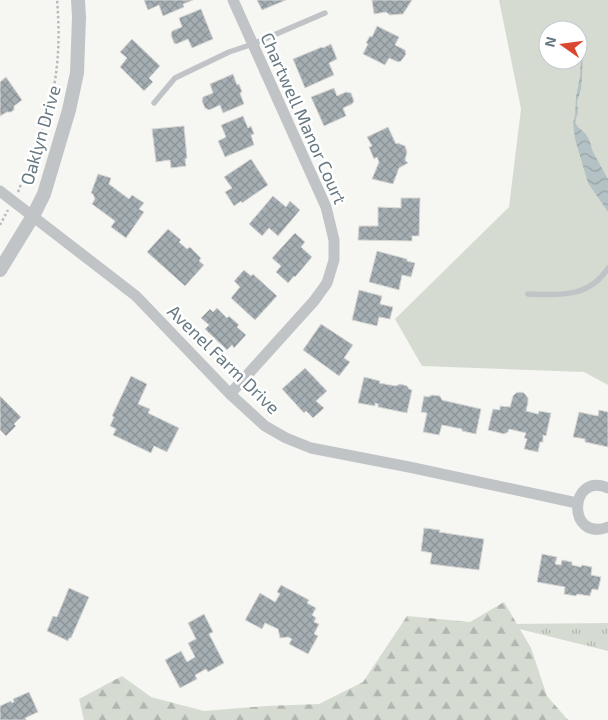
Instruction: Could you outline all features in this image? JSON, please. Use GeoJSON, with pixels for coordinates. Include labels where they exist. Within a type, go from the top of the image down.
{"type":"FeatureCollection","features":[{"type":"Feature","properties":{"kind":"street","name":"Oaklyn Drive"},"geometry":{"type":"LineString","coordinates":[[0,270],[33,216],[44,194],[69,110],[77,73],[80,17],[78,0]]}},
{"type":"Feature","properties":{"kind":"street","name":"Chartwell Manor Court"},"geometry":{"type":"LineString","coordinates":[[230,394],[314,301],[327,283],[334,260],[334,240],[326,207],[233,0]]}},
{"type":"Feature","properties":{"kind":"street","name":"Avenel Farm Drive"},"geometry":{"type":"LineString","coordinates":[[0,191],[136,296],[230,394],[265,426],[286,438],[311,448],[577,503]]}},
{"type":"Feature","properties":{"kind":"street"},"geometry":{"type":"LineString","coordinates":[[608,488],[600,486],[588,488],[579,497],[576,509],[585,525],[597,529],[608,527]]}},
{"type":"Feature","properties":{"kind":"lane"},"geometry":{"type":"LineString","coordinates":[[154,103],[175,78],[229,52],[325,13]]}},
{"type":"Feature","properties":{"kind":"lane"},"geometry":{"type":"LineString","coordinates":[[528,294],[556,295],[581,290],[592,286],[608,268]]}},
{"type":"Feature","properties":{"kind":"path"},"geometry":{"type":"LineString","coordinates":[[0,225],[13,201],[43,129],[50,104],[59,42],[57,0]]}},
{"type":"Feature","properties":{"kind":"green space"},"geometry":{"type":"Polygon","coordinates":[[[499,0],[608,0],[608,385],[584,372],[422,366],[395,319],[509,207],[521,109],[499,0]]]}},
{"type":"Feature","properties":{"kind":"green space"},"geometry":{"type":"Polygon","coordinates":[[[504,602],[531,648],[547,696],[568,720],[84,720],[79,699],[122,676],[151,697],[204,711],[319,704],[363,682],[407,616],[470,622],[504,602]]]}},
{"type":"Feature","properties":{"kind":"green space"},"geometry":{"type":"Polygon","coordinates":[[[608,623],[608,651],[499,624],[608,623]]]}},
{"type":"Feature","properties":{"kind":"water"},"geometry":{"type":"Polygon","coordinates":[[[580,70],[582,70],[581,89],[577,102],[578,112],[575,122],[589,139],[593,152],[608,179],[608,212],[588,183],[575,139],[573,123],[580,70]]]}},
{"type":"Feature","properties":{"kind":"building"},"geometry":{"type":"Polygon","coordinates":[[[144,0],[193,0],[183,4],[184,7],[163,16],[159,5],[148,10],[144,0]]]}},
{"type":"Feature","properties":{"kind":"building"},"geometry":{"type":"Polygon","coordinates":[[[257,0],[286,0],[262,10],[257,0]]]}},
{"type":"Feature","properties":{"kind":"building"},"geometry":{"type":"Polygon","coordinates":[[[372,0],[412,0],[403,14],[390,15],[386,12],[374,14],[372,0]]]}},
{"type":"Feature","properties":{"kind":"building"},"geometry":{"type":"Polygon","coordinates":[[[201,9],[213,39],[192,48],[188,39],[176,44],[174,43],[171,35],[172,31],[182,27],[179,18],[201,9]]]}},
{"type":"Feature","properties":{"kind":"building"},"geometry":{"type":"Polygon","coordinates":[[[377,26],[399,37],[395,45],[405,50],[406,54],[401,61],[398,62],[389,58],[385,65],[363,54],[368,44],[366,43],[370,36],[372,37],[377,26]]]}},
{"type":"Feature","properties":{"kind":"building"},"geometry":{"type":"Polygon","coordinates":[[[132,39],[160,66],[149,78],[153,82],[144,91],[120,67],[127,58],[120,52],[132,39]]]}},
{"type":"Feature","properties":{"kind":"building"},"geometry":{"type":"Polygon","coordinates":[[[331,44],[337,59],[329,63],[334,75],[305,88],[293,59],[331,44]]]}},
{"type":"Feature","properties":{"kind":"building"},"geometry":{"type":"Polygon","coordinates":[[[233,74],[242,92],[240,93],[244,104],[223,113],[220,105],[209,110],[205,108],[202,101],[203,97],[213,93],[210,84],[233,74]]]}},
{"type":"Feature","properties":{"kind":"building"},"geometry":{"type":"Polygon","coordinates":[[[6,77],[22,100],[14,106],[14,110],[0,116],[0,82],[6,77]]]}},
{"type":"Feature","properties":{"kind":"building"},"geometry":{"type":"Polygon","coordinates":[[[334,88],[337,96],[346,92],[351,93],[354,101],[343,108],[346,116],[324,126],[311,97],[334,88]]]}},
{"type":"Feature","properties":{"kind":"building"},"geometry":{"type":"Polygon","coordinates":[[[243,116],[248,128],[251,126],[254,134],[251,135],[254,145],[225,157],[218,141],[226,137],[221,125],[243,116]]]}},
{"type":"Feature","properties":{"kind":"building"},"geometry":{"type":"Polygon","coordinates":[[[184,126],[186,166],[171,168],[170,160],[156,162],[152,129],[184,126]]]}},
{"type":"Feature","properties":{"kind":"building"},"geometry":{"type":"Polygon","coordinates":[[[388,127],[396,144],[405,146],[407,152],[405,160],[408,163],[399,168],[393,184],[372,179],[379,162],[377,157],[374,159],[369,147],[372,146],[367,137],[388,127]]]}},
{"type":"Feature","properties":{"kind":"building"},"geometry":{"type":"Polygon","coordinates":[[[251,159],[268,185],[242,203],[241,201],[234,206],[225,192],[232,188],[224,177],[251,159]]]}},
{"type":"Feature","properties":{"kind":"building"},"geometry":{"type":"Polygon","coordinates":[[[98,174],[111,178],[109,184],[129,199],[132,195],[144,203],[139,209],[144,212],[126,238],[111,227],[115,221],[92,204],[95,199],[91,193],[98,174]]]}},
{"type":"Feature","properties":{"kind":"building"},"geometry":{"type":"Polygon","coordinates":[[[273,196],[286,207],[290,201],[300,210],[278,236],[269,228],[262,236],[249,224],[273,196]]]}},
{"type":"Feature","properties":{"kind":"building"},"geometry":{"type":"Polygon","coordinates":[[[401,198],[420,198],[419,236],[412,236],[412,241],[358,240],[359,226],[378,226],[378,207],[401,208],[401,198]]]}},
{"type":"Feature","properties":{"kind":"building"},"geometry":{"type":"Polygon","coordinates":[[[168,229],[181,240],[179,242],[187,249],[190,247],[201,258],[199,261],[204,265],[185,286],[147,252],[168,229]]]}},
{"type":"Feature","properties":{"kind":"building"},"geometry":{"type":"Polygon","coordinates":[[[295,233],[305,242],[301,247],[312,257],[288,283],[276,272],[281,266],[272,258],[295,233]]]}},
{"type":"Feature","properties":{"kind":"building"},"geometry":{"type":"Polygon","coordinates":[[[377,251],[415,263],[411,277],[402,275],[399,290],[369,282],[377,251]]]}},
{"type":"Feature","properties":{"kind":"building"},"geometry":{"type":"Polygon","coordinates":[[[244,270],[251,276],[253,274],[277,296],[255,320],[231,298],[240,287],[234,281],[244,270]]]}},
{"type":"Feature","properties":{"kind":"building"},"geometry":{"type":"Polygon","coordinates":[[[359,290],[382,296],[380,304],[393,307],[390,319],[379,317],[377,326],[352,320],[359,290]]]}},
{"type":"Feature","properties":{"kind":"building"},"geometry":{"type":"Polygon","coordinates":[[[217,308],[227,318],[229,316],[239,325],[237,327],[246,335],[234,348],[232,345],[227,350],[205,329],[209,325],[201,318],[210,309],[213,312],[217,308]]]}},
{"type":"Feature","properties":{"kind":"building"},"geometry":{"type":"Polygon","coordinates":[[[321,324],[353,345],[344,358],[350,362],[339,376],[303,350],[321,324]]]}},
{"type":"Feature","properties":{"kind":"building"},"geometry":{"type":"Polygon","coordinates":[[[305,368],[327,391],[316,401],[324,408],[313,418],[306,411],[304,413],[282,389],[305,368]]]}},
{"type":"Feature","properties":{"kind":"building"},"geometry":{"type":"Polygon","coordinates":[[[131,376],[147,384],[138,404],[150,409],[148,413],[179,428],[167,452],[154,446],[151,453],[113,435],[116,429],[110,426],[114,417],[112,416],[131,376]]]}},
{"type":"Feature","properties":{"kind":"building"},"geometry":{"type":"Polygon","coordinates":[[[364,377],[380,381],[379,383],[396,386],[400,384],[412,390],[407,413],[378,407],[378,404],[375,403],[375,406],[358,403],[364,377]]]}},
{"type":"Feature","properties":{"kind":"building"},"geometry":{"type":"Polygon","coordinates":[[[520,392],[524,393],[528,398],[526,411],[538,414],[539,411],[551,413],[546,436],[543,435],[543,442],[540,442],[538,452],[524,449],[527,439],[524,438],[526,433],[509,429],[504,434],[488,430],[493,409],[500,410],[500,406],[510,407],[513,396],[520,392]]]}},
{"type":"Feature","properties":{"kind":"building"},"geometry":{"type":"Polygon","coordinates":[[[0,396],[21,417],[14,424],[16,426],[6,436],[0,430],[0,396]]]}},
{"type":"Feature","properties":{"kind":"building"},"geometry":{"type":"Polygon","coordinates":[[[424,396],[440,396],[442,400],[481,409],[476,434],[442,425],[439,435],[423,432],[427,413],[421,412],[424,396]]]}},
{"type":"Feature","properties":{"kind":"building"},"geometry":{"type":"Polygon","coordinates":[[[599,410],[608,412],[608,447],[585,442],[585,439],[573,437],[579,412],[598,416],[599,410]]]}},
{"type":"Feature","properties":{"kind":"building"},"geometry":{"type":"Polygon","coordinates":[[[424,528],[484,539],[479,570],[430,564],[432,553],[421,551],[424,528]]]}},
{"type":"Feature","properties":{"kind":"building"},"geometry":{"type":"Polygon","coordinates":[[[542,554],[557,557],[555,564],[561,565],[562,560],[572,562],[572,565],[592,567],[591,575],[601,577],[598,590],[592,589],[590,596],[577,594],[576,596],[564,594],[565,587],[537,582],[542,554]]]}},
{"type":"Feature","properties":{"kind":"building"},"geometry":{"type":"Polygon","coordinates":[[[281,585],[309,600],[307,603],[316,608],[312,615],[316,618],[314,622],[319,624],[314,634],[318,636],[308,654],[289,644],[292,639],[288,637],[280,638],[278,629],[265,623],[262,629],[245,620],[260,593],[275,602],[280,594],[277,592],[281,585]]]}},
{"type":"Feature","properties":{"kind":"building"},"geometry":{"type":"Polygon","coordinates":[[[69,588],[89,597],[68,641],[47,631],[53,616],[57,617],[69,588]]]}},
{"type":"Feature","properties":{"kind":"building"},"geometry":{"type":"Polygon","coordinates":[[[204,614],[213,632],[209,634],[224,663],[208,672],[206,669],[195,675],[197,679],[180,688],[165,660],[181,651],[187,662],[195,657],[188,643],[196,639],[188,623],[204,614]]]}},
{"type":"Feature","properties":{"kind":"building"},"geometry":{"type":"Polygon","coordinates":[[[29,692],[38,712],[25,718],[26,720],[0,720],[0,706],[11,701],[12,703],[14,702],[13,699],[29,692]]]}}]}
